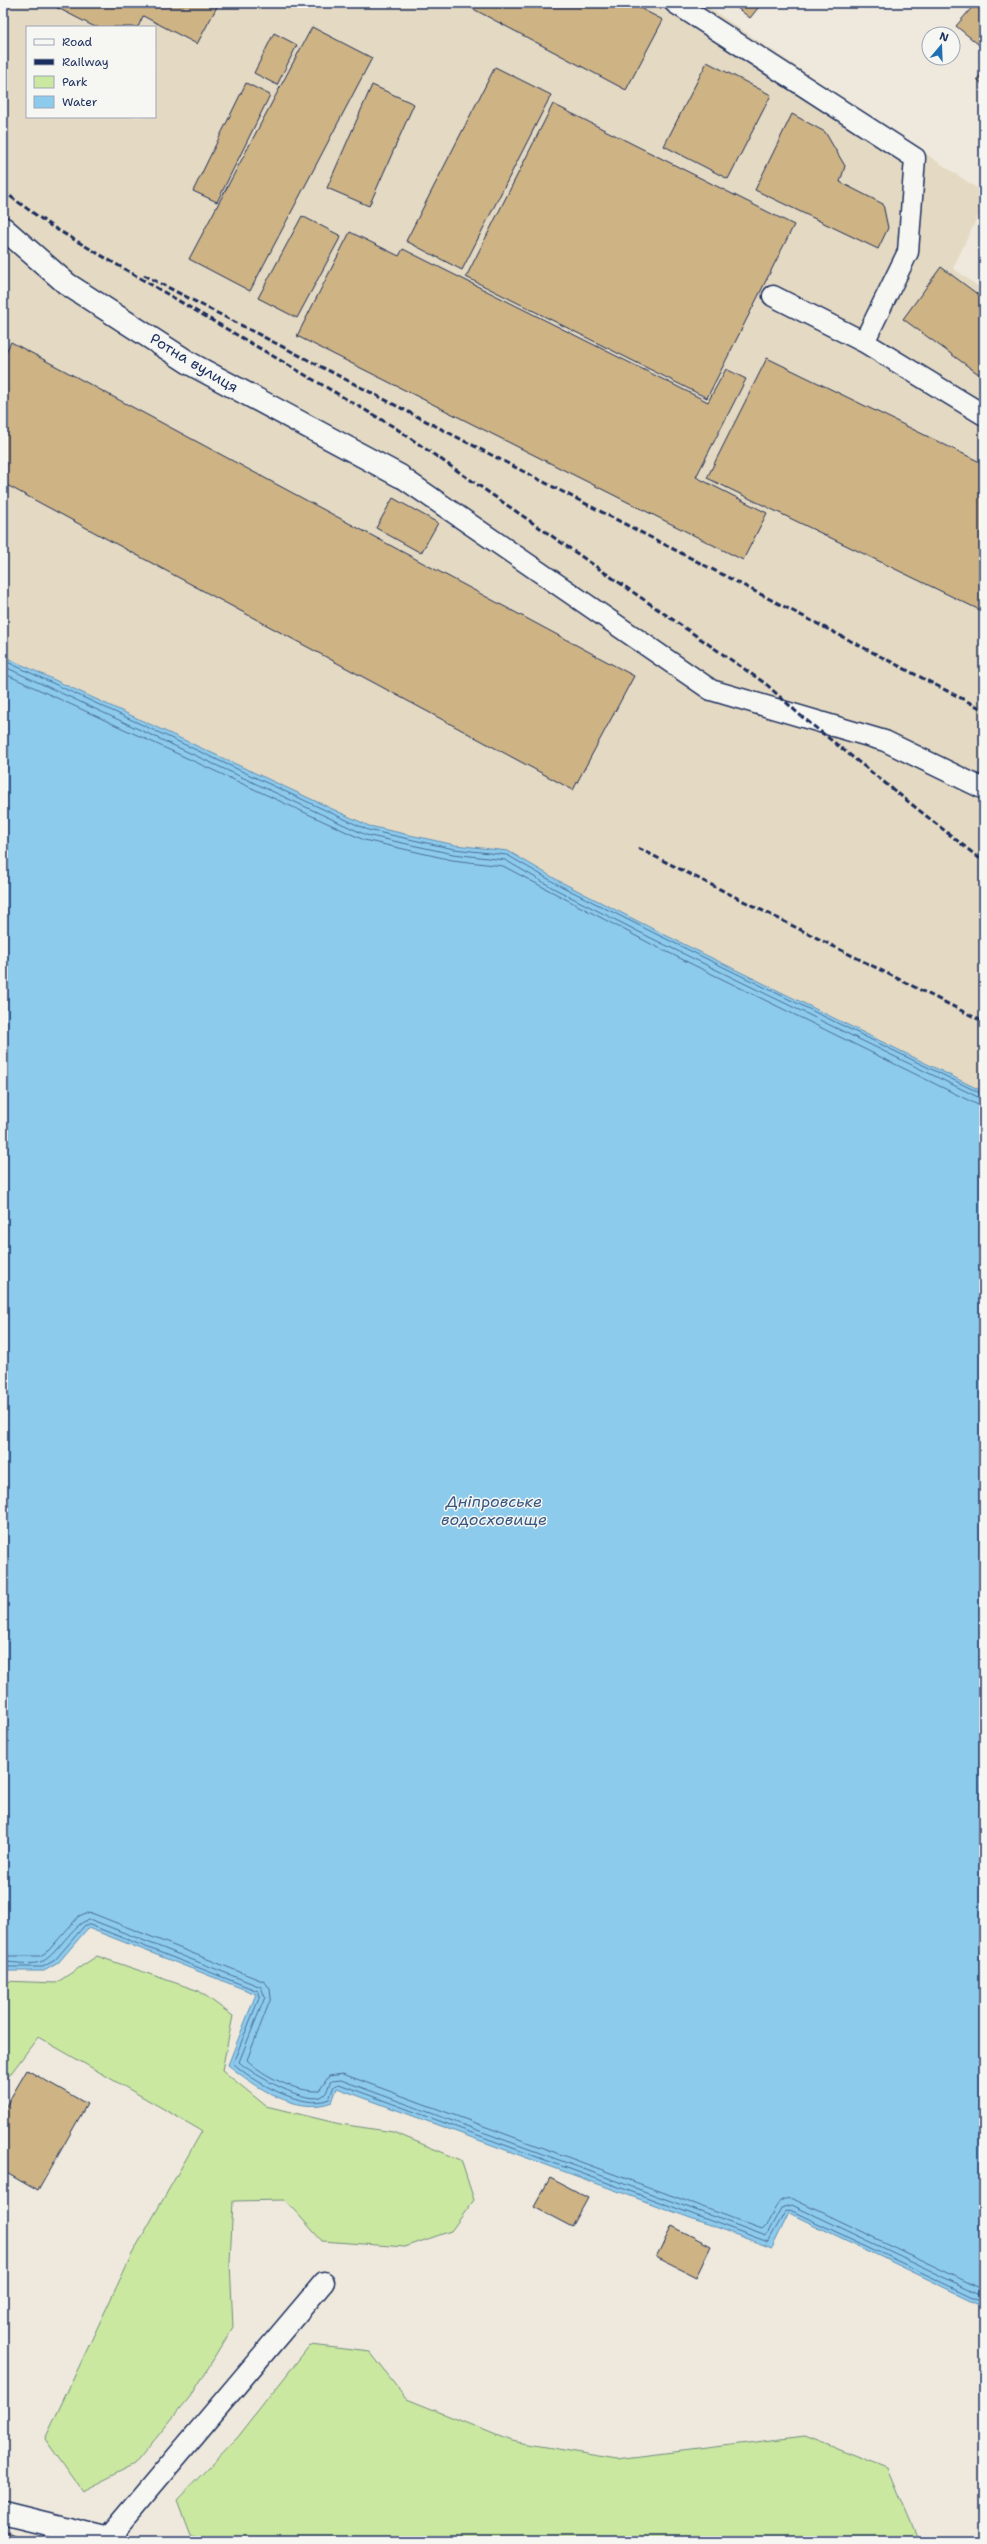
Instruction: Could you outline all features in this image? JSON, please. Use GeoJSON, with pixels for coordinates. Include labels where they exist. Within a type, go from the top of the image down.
{"type":"FeatureCollection","features":[{"type":"Feature","properties":{"kind":"street","name":"Ротна вулиця"},"geometry":{"type":"LineString","coordinates":[[3,228],[67,284],[191,364],[400,476]]}},
{"type":"Feature","properties":{"kind":"street"},"geometry":{"type":"LineString","coordinates":[[3,2513],[112,2540]]}},
{"type":"Feature","properties":{"kind":"lane"},"geometry":{"type":"LineString","coordinates":[[674,3],[915,158],[908,252],[864,342]]}},
{"type":"Feature","properties":{"kind":"lane"},"geometry":{"type":"LineString","coordinates":[[774,296],[864,342],[984,415]]}},
{"type":"Feature","properties":{"kind":"lane"},"geometry":{"type":"LineString","coordinates":[[400,476],[711,690],[885,741],[984,789]]}},
{"type":"Feature","properties":{"kind":"lane"},"geometry":{"type":"LineString","coordinates":[[112,2540],[324,2282]]}},
{"type":"Feature","properties":{"kind":"shaded area"},"geometry":{"type":"Polygon","coordinates":[[[3,3],[702,3],[984,193],[984,203],[953,268],[984,291],[984,1092],[657,931],[559,881],[508,851],[455,845],[369,826],[3,656],[3,3]]]}},
{"type":"Feature","properties":{"kind":"green space"},"geometry":{"type":"Polygon","coordinates":[[[97,1956],[199,1991],[233,2016],[222,2070],[266,2106],[340,2124],[393,2132],[461,2160],[474,2200],[451,2231],[405,2247],[322,2241],[285,2200],[233,2201],[230,2262],[233,2327],[193,2393],[134,2465],[82,2491],[45,2439],[132,2254],[202,2131],[38,2037],[3,2084],[3,1981],[56,1983],[97,1956]]]}},
{"type":"Feature","properties":{"kind":"green space"},"geometry":{"type":"Polygon","coordinates":[[[310,2345],[370,2352],[407,2399],[511,2441],[617,2459],[805,2436],[887,2468],[917,2539],[915,2541],[223,2541],[190,2534],[177,2500],[238,2437],[310,2345]]]}},
{"type":"Feature","properties":{"kind":"water","name":"Дніпровське водосховище"},"geometry":{"type":"Polygon","coordinates":[[[3,656],[369,826],[455,845],[508,851],[559,881],[657,931],[984,1092],[984,2306],[789,2213],[772,2248],[337,2088],[332,2102],[318,2105],[304,2105],[277,2097],[263,2090],[228,2065],[256,1994],[88,1928],[58,1963],[44,1971],[3,1971],[3,656]]]}},
{"type":"Feature","properties":{"kind":"building"},"geometry":{"type":"Polygon","coordinates":[[[48,3],[219,3],[197,44],[143,16],[138,26],[93,26],[48,3]]]}},
{"type":"Feature","properties":{"kind":"building"},"geometry":{"type":"Polygon","coordinates":[[[462,3],[630,3],[663,20],[626,90],[462,3]]]}},
{"type":"Feature","properties":{"kind":"building"},"geometry":{"type":"Polygon","coordinates":[[[731,3],[762,3],[750,18],[731,3]]]}},
{"type":"Feature","properties":{"kind":"building"},"geometry":{"type":"Polygon","coordinates":[[[973,3],[984,3],[984,49],[961,30],[961,26],[956,26],[974,5],[973,3]]]}},
{"type":"Feature","properties":{"kind":"building"},"geometry":{"type":"Polygon","coordinates":[[[312,27],[372,58],[250,291],[189,259],[312,27]]]}},
{"type":"Feature","properties":{"kind":"building"},"geometry":{"type":"Polygon","coordinates":[[[274,33],[297,45],[277,85],[254,73],[274,33]]]}},
{"type":"Feature","properties":{"kind":"building"},"geometry":{"type":"Polygon","coordinates":[[[707,62],[771,95],[728,179],[664,146],[707,62]]]}},
{"type":"Feature","properties":{"kind":"building"},"geometry":{"type":"Polygon","coordinates":[[[495,67],[551,95],[462,270],[406,241],[495,67]]]}},
{"type":"Feature","properties":{"kind":"building"},"geometry":{"type":"Polygon","coordinates":[[[984,71],[984,86],[977,79],[984,71]]]}},
{"type":"Feature","properties":{"kind":"building"},"geometry":{"type":"Polygon","coordinates":[[[246,83],[270,95],[217,202],[193,191],[246,83]]]}},
{"type":"Feature","properties":{"kind":"building"},"geometry":{"type":"Polygon","coordinates":[[[372,85],[414,104],[369,206],[327,188],[372,85]]]}},
{"type":"Feature","properties":{"kind":"building"},"geometry":{"type":"Polygon","coordinates":[[[553,104],[794,225],[707,398],[466,277],[553,104]]]}},
{"type":"Feature","properties":{"kind":"building"},"geometry":{"type":"Polygon","coordinates":[[[792,114],[825,132],[845,166],[840,182],[883,204],[888,228],[878,249],[755,190],[792,114]]]}},
{"type":"Feature","properties":{"kind":"building"},"geometry":{"type":"Polygon","coordinates":[[[302,216],[341,236],[297,318],[258,298],[302,216]]]}},
{"type":"Feature","properties":{"kind":"building"},"geometry":{"type":"Polygon","coordinates":[[[350,232],[399,256],[403,249],[708,402],[726,369],[746,379],[696,477],[767,513],[743,560],[297,336],[350,232]]]}},
{"type":"Feature","properties":{"kind":"building"},"geometry":{"type":"Polygon","coordinates":[[[941,267],[984,299],[984,378],[903,319],[941,267]]]}},
{"type":"Feature","properties":{"kind":"building"},"geometry":{"type":"Polygon","coordinates":[[[11,342],[634,676],[573,790],[3,483],[3,358],[11,342]]]}},
{"type":"Feature","properties":{"kind":"building"},"geometry":{"type":"Polygon","coordinates":[[[767,358],[984,464],[984,612],[707,478],[767,358]]]}},
{"type":"Feature","properties":{"kind":"building"},"geometry":{"type":"Polygon","coordinates":[[[393,498],[438,523],[421,553],[376,528],[393,498]]]}},
{"type":"Feature","properties":{"kind":"building"},"geometry":{"type":"Polygon","coordinates":[[[27,2070],[87,2104],[38,2191],[3,2171],[3,2111],[27,2070]]]}},
{"type":"Feature","properties":{"kind":"building"},"geometry":{"type":"Polygon","coordinates":[[[550,2178],[588,2198],[572,2227],[534,2207],[550,2178]]]}},
{"type":"Feature","properties":{"kind":"building"},"geometry":{"type":"Polygon","coordinates":[[[672,2226],[711,2246],[696,2277],[656,2257],[672,2226]]]}},
{"type":"Feature","properties":{"kind":"building"},"geometry":{"type":"Polygon","coordinates":[[[3,2531],[26,2541],[3,2541],[3,2531]]]}},
{"type":"Feature","properties":{"kind":"railway"},"geometry":{"type":"LineString","coordinates":[[3,191],[51,226],[394,427],[766,684],[801,716],[984,862]]}},
{"type":"Feature","properties":{"kind":"railway"},"geometry":{"type":"LineString","coordinates":[[144,275],[984,710]]}},
{"type":"Feature","properties":{"kind":"railway"},"geometry":{"type":"LineString","coordinates":[[638,848],[984,1022]]}}]}
